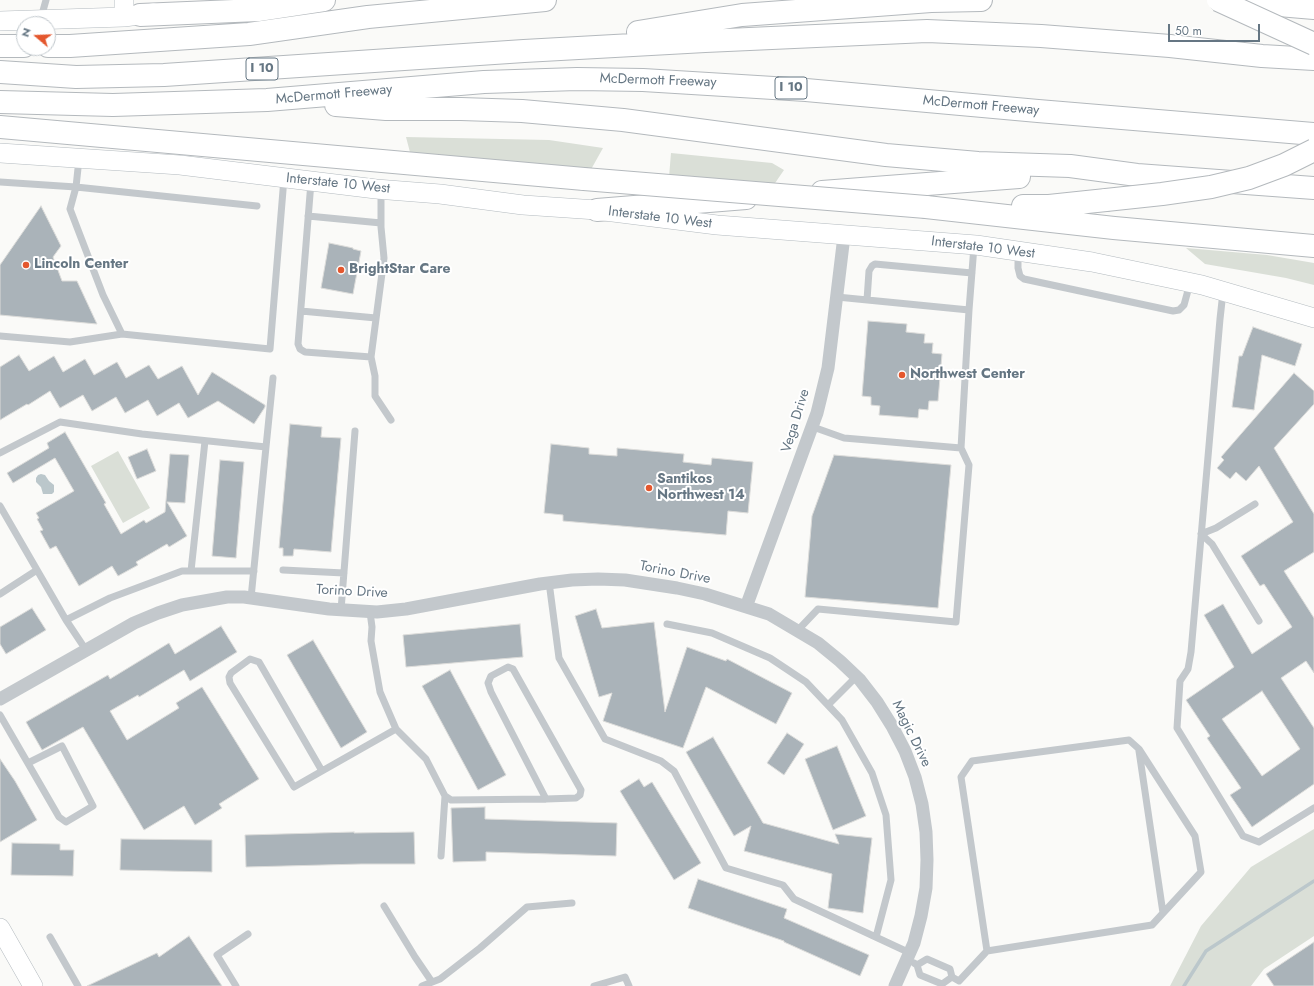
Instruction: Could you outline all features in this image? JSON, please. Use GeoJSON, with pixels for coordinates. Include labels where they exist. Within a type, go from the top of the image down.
{"type":"FeatureCollection","features":[{"type":"Feature","properties":{"kind":"highway"},"geometry":{"type":"LineString","coordinates":[[129,11],[258,10],[324,0]]}},
{"type":"Feature","properties":{"kind":"highway"},"geometry":{"type":"LineString","coordinates":[[56,46],[249,34],[368,17],[545,0]]}},
{"type":"Feature","properties":{"kind":"highway"},"geometry":{"type":"LineString","coordinates":[[524,51],[742,16],[931,2],[981,0]]}},
{"type":"Feature","properties":{"kind":"highway"},"geometry":{"type":"LineString","coordinates":[[1218,0],[1314,7]]}},
{"type":"Feature","properties":{"kind":"highway"},"geometry":{"type":"LineString","coordinates":[[1218,0],[1314,44]]}},
{"type":"Feature","properties":{"kind":"highway"},"geometry":{"type":"LineString","coordinates":[[1308,0],[1314,7]]}},
{"type":"Feature","properties":{"kind":"highway","name":"I 10"},"geometry":{"type":"LineString","coordinates":[[0,72],[76,77],[164,75],[705,40],[927,31],[1040,36],[1170,46],[1262,56],[1314,59]]}},
{"type":"Feature","properties":{"kind":"highway"},"geometry":{"type":"LineString","coordinates":[[0,46],[16,46]]}},
{"type":"Feature","properties":{"kind":"highway","name":"McDermott Freeway"},"geometry":{"type":"LineString","coordinates":[[0,102],[113,106],[267,100],[484,82],[578,79],[643,80],[806,90],[1314,134]]}},
{"type":"Feature","properties":{"kind":"highway"},"geometry":{"type":"LineString","coordinates":[[267,100],[386,109],[522,111],[623,120],[886,155],[978,163],[1070,166],[1138,175],[1314,188]]}},
{"type":"Feature","properties":{"kind":"highway"},"geometry":{"type":"LineString","coordinates":[[0,127],[584,180],[926,207],[1114,228],[1314,246]]}},
{"type":"Feature","properties":{"kind":"highway"},"geometry":{"type":"LineString","coordinates":[[926,207],[1049,206],[1211,187],[1249,178],[1284,165],[1314,150]]}},
{"type":"Feature","properties":{"kind":"highway"},"geometry":{"type":"LineString","coordinates":[[597,210],[1024,176],[1138,175]]}},
{"type":"Feature","properties":{"kind":"main road"},"geometry":{"type":"LineString","coordinates":[[56,18],[237,0]]}},
{"type":"Feature","properties":{"kind":"main road"},"geometry":{"type":"LineString","coordinates":[[0,21],[16,21]]}},
{"type":"Feature","properties":{"kind":"main road","name":"Interstate 10 West"},"geometry":{"type":"LineString","coordinates":[[0,153],[180,165],[381,190],[440,194],[523,205],[597,210],[716,225],[974,245],[1092,262],[1190,283],[1314,318]]}},
{"type":"Feature","properties":{"kind":"main road"},"geometry":{"type":"LineString","coordinates":[[0,928],[33,986]]}},
{"type":"Feature","properties":{"kind":"street","name":"Vega Drive"},"geometry":{"type":"LineString","coordinates":[[746,607],[813,428],[828,368],[844,236]]}},
{"type":"Feature","properties":{"kind":"street","name":"Torino Drive"},"geometry":{"type":"LineString","coordinates":[[2,695],[127,627],[158,613],[202,601],[227,597],[252,598],[341,610],[370,612],[406,609],[549,582],[598,579],[624,580],[698,593],[746,607]]}},
{"type":"Feature","properties":{"kind":"street","name":"Magic Drive"},"geometry":{"type":"LineString","coordinates":[[746,607],[769,614],[798,630],[818,643],[840,661],[877,702],[905,751],[915,777],[922,804],[926,832],[926,888],[911,959],[895,986]]}},
{"type":"Feature","properties":{"kind":"lane"},"geometry":{"type":"LineString","coordinates":[[42,16],[46,0]]}},
{"type":"Feature","properties":{"kind":"lane"},"geometry":{"type":"LineString","coordinates":[[79,159],[76,187],[70,209],[104,295],[122,334]]}},
{"type":"Feature","properties":{"kind":"lane"},"geometry":{"type":"LineString","coordinates":[[0,336],[70,342],[122,334],[270,349],[284,178]]}},
{"type":"Feature","properties":{"kind":"lane"},"geometry":{"type":"LineString","coordinates":[[0,182],[76,187],[257,206]]}},
{"type":"Feature","properties":{"kind":"lane"},"geometry":{"type":"LineString","coordinates":[[311,182],[298,344],[300,349],[305,352],[371,357]]}},
{"type":"Feature","properties":{"kind":"lane"},"geometry":{"type":"LineString","coordinates":[[381,190],[381,223],[384,258],[371,357],[375,396],[391,420]]}},
{"type":"Feature","properties":{"kind":"lane"},"geometry":{"type":"LineString","coordinates":[[308,216],[381,223]]}},
{"type":"Feature","properties":{"kind":"lane"},"geometry":{"type":"LineString","coordinates":[[798,630],[818,609],[956,622],[969,465],[961,448],[974,245]]}},
{"type":"Feature","properties":{"kind":"lane"},"geometry":{"type":"LineString","coordinates":[[1018,252],[1018,268],[1020,276],[1024,279],[1173,311],[1179,310],[1184,305],[1190,283]]}},
{"type":"Feature","properties":{"kind":"lane"},"geometry":{"type":"LineString","coordinates":[[867,300],[869,271],[875,264],[972,273]]}},
{"type":"Feature","properties":{"kind":"lane"},"geometry":{"type":"LineString","coordinates":[[1223,292],[1191,652],[1188,669],[1180,681],[1177,728],[1243,836],[1259,842],[1314,808]]}},
{"type":"Feature","properties":{"kind":"lane"},"geometry":{"type":"LineString","coordinates":[[837,297],[969,310]]}},
{"type":"Feature","properties":{"kind":"lane"},"geometry":{"type":"LineString","coordinates":[[301,311],[376,318]]}},
{"type":"Feature","properties":{"kind":"lane"},"geometry":{"type":"LineString","coordinates":[[252,598],[273,378]]}},
{"type":"Feature","properties":{"kind":"lane"},"geometry":{"type":"LineString","coordinates":[[0,453],[60,422],[142,434],[266,447]]}},
{"type":"Feature","properties":{"kind":"lane"},"geometry":{"type":"LineString","coordinates":[[813,428],[844,438],[961,448]]}},
{"type":"Feature","properties":{"kind":"lane"},"geometry":{"type":"LineString","coordinates":[[341,610],[354,431]]}},
{"type":"Feature","properties":{"kind":"lane"},"geometry":{"type":"LineString","coordinates":[[191,571],[205,441]]}},
{"type":"Feature","properties":{"kind":"lane"},"geometry":{"type":"LineString","coordinates":[[1201,534],[1216,528],[1255,504]]}},
{"type":"Feature","properties":{"kind":"lane"},"geometry":{"type":"LineString","coordinates":[[0,506],[66,620],[86,650]]}},
{"type":"Feature","properties":{"kind":"lane"},"geometry":{"type":"LineString","coordinates":[[1201,534],[1212,544],[1259,621]]}},
{"type":"Feature","properties":{"kind":"lane"},"geometry":{"type":"LineString","coordinates":[[0,594],[37,570]]}},
{"type":"Feature","properties":{"kind":"lane"},"geometry":{"type":"LineString","coordinates":[[283,570],[344,573]]}},
{"type":"Feature","properties":{"kind":"lane"},"geometry":{"type":"LineString","coordinates":[[66,620],[110,598],[182,571],[254,571]]}},
{"type":"Feature","properties":{"kind":"lane"},"geometry":{"type":"LineString","coordinates":[[549,582],[559,658],[605,739],[662,761],[674,771],[726,868],[783,885],[794,899],[876,937],[911,959],[920,975],[942,984],[952,977]]}},
{"type":"Feature","properties":{"kind":"lane"},"geometry":{"type":"LineString","coordinates":[[370,612],[372,627],[370,641],[380,692],[396,729],[426,759],[444,796],[441,856]]}},
{"type":"Feature","properties":{"kind":"lane"},"geometry":{"type":"LineString","coordinates":[[667,624],[712,633],[770,658],[806,682],[842,720],[872,773],[886,816],[891,880],[876,937]]}},
{"type":"Feature","properties":{"kind":"lane"},"geometry":{"type":"LineString","coordinates":[[322,771],[259,662],[250,659],[231,673],[229,677],[230,683],[294,787],[396,729]]}},
{"type":"Feature","properties":{"kind":"lane"},"geometry":{"type":"LineString","coordinates":[[444,796],[451,800],[546,799],[576,798],[580,795],[582,790],[514,669],[508,667],[491,676],[488,683],[491,692],[546,799]]}},
{"type":"Feature","properties":{"kind":"lane"},"geometry":{"type":"LineString","coordinates":[[828,705],[856,677]]}},
{"type":"Feature","properties":{"kind":"lane"},"geometry":{"type":"LineString","coordinates":[[0,714],[28,764],[59,817],[66,822],[93,806],[62,746],[28,764]]}},
{"type":"Feature","properties":{"kind":"lane"},"geometry":{"type":"LineString","coordinates":[[911,959],[927,959],[950,969],[952,977],[958,984],[987,951],[1152,925],[1201,872],[1195,836],[1138,749],[1129,740],[972,761],[961,777],[987,951]]}},
{"type":"Feature","properties":{"kind":"lane"},"geometry":{"type":"LineString","coordinates":[[1138,749],[1162,913]]}},
{"type":"Feature","properties":{"kind":"lane"},"geometry":{"type":"LineString","coordinates":[[422,986],[440,979],[480,948],[527,907],[572,903]]}},
{"type":"Feature","properties":{"kind":"lane"},"geometry":{"type":"LineString","coordinates":[[384,906],[414,956],[432,982]]}},
{"type":"Feature","properties":{"kind":"lane"},"geometry":{"type":"LineString","coordinates":[[236,986],[217,955],[248,934]]}},
{"type":"Feature","properties":{"kind":"lane"},"geometry":{"type":"LineString","coordinates":[[50,937],[78,986]]}},
{"type":"Feature","properties":{"kind":"lane"},"geometry":{"type":"LineString","coordinates":[[594,986],[625,977],[629,986]]}},
{"type":"Feature","properties":{"kind":"shaded area"},"geometry":{"type":"Polygon","coordinates":[[[406,137],[549,140],[603,148],[589,173],[412,160],[406,137]]]}},
{"type":"Feature","properties":{"kind":"shaded area"},"geometry":{"type":"Polygon","coordinates":[[[671,153],[772,163],[784,170],[771,189],[669,177],[671,153]]]}},
{"type":"Feature","properties":{"kind":"shaded area"},"geometry":{"type":"Polygon","coordinates":[[[1186,248],[1267,255],[1314,263],[1314,285],[1286,278],[1205,264],[1186,248]]]}},
{"type":"Feature","properties":{"kind":"shaded area"},"geometry":{"type":"Polygon","coordinates":[[[118,451],[150,508],[123,523],[91,466],[118,451]]]}},
{"type":"Feature","properties":{"kind":"shaded area"},"geometry":{"type":"Polygon","coordinates":[[[41,474],[45,475],[54,485],[54,492],[52,494],[43,494],[41,487],[36,482],[36,478],[41,474]]]}},
{"type":"Feature","properties":{"kind":"shaded area"},"geometry":{"type":"Polygon","coordinates":[[[1314,829],[1314,936],[1264,969],[1251,986],[1170,986],[1201,926],[1251,867],[1314,829]]]}},
{"type":"Feature","properties":{"kind":"building","name":"Lincoln Center"},"geometry":{"type":"Polygon","coordinates":[[[41,206],[61,246],[53,257],[62,281],[77,281],[97,324],[0,315],[0,265],[41,206]]]}},
{"type":"Feature","properties":{"kind":"building","name":"BrightStar Care"},"geometry":{"type":"Polygon","coordinates":[[[329,243],[361,251],[353,294],[321,288],[329,243]]]}},
{"type":"Feature","properties":{"kind":"building","name":"Northwest Center"},"geometry":{"type":"Polygon","coordinates":[[[868,321],[907,324],[906,332],[925,334],[924,343],[933,343],[932,353],[942,354],[938,401],[929,401],[928,410],[919,409],[918,418],[879,415],[880,406],[871,405],[871,397],[862,396],[868,321]]]}},
{"type":"Feature","properties":{"kind":"building"},"geometry":{"type":"Polygon","coordinates":[[[1253,327],[1302,344],[1295,366],[1262,355],[1254,410],[1232,407],[1239,356],[1242,356],[1253,327]]]}},
{"type":"Feature","properties":{"kind":"building"},"geometry":{"type":"Polygon","coordinates":[[[19,355],[29,371],[54,356],[63,372],[85,359],[94,375],[117,362],[126,378],[149,365],[158,379],[182,366],[198,395],[212,372],[265,405],[265,407],[254,424],[218,401],[188,418],[179,403],[157,416],[148,400],[125,413],[116,397],[92,411],[83,395],[60,408],[50,391],[0,420],[0,367],[19,355]]]}},
{"type":"Feature","properties":{"kind":"building"},"geometry":{"type":"Polygon","coordinates":[[[1294,373],[1314,391],[1314,404],[1274,448],[1314,514],[1314,552],[1284,571],[1314,618],[1314,673],[1306,661],[1281,678],[1314,728],[1314,784],[1252,827],[1230,795],[1241,788],[1207,738],[1210,736],[1186,700],[1234,667],[1204,615],[1223,604],[1252,654],[1292,627],[1264,584],[1260,586],[1241,556],[1293,522],[1259,466],[1246,481],[1236,472],[1230,479],[1217,468],[1224,460],[1221,457],[1294,373]],[[1262,691],[1222,719],[1262,776],[1300,749],[1262,691]]]}},
{"type":"Feature","properties":{"kind":"building"},"geometry":{"type":"Polygon","coordinates":[[[290,424],[322,427],[321,437],[341,438],[331,552],[294,549],[293,556],[283,556],[283,548],[279,548],[290,424]]]}},
{"type":"Feature","properties":{"kind":"building"},"geometry":{"type":"Polygon","coordinates":[[[65,432],[106,503],[104,504],[121,534],[144,520],[146,523],[165,512],[170,454],[189,455],[185,503],[167,502],[187,536],[169,547],[167,544],[136,562],[138,565],[118,576],[112,566],[79,586],[56,546],[50,549],[40,531],[43,530],[37,519],[39,518],[36,513],[74,491],[55,458],[13,483],[7,473],[49,448],[47,443],[65,432]]]}},
{"type":"Feature","properties":{"kind":"building","name":"Santikos Northwest 14"},"geometry":{"type":"Polygon","coordinates":[[[551,444],[589,448],[589,454],[617,456],[617,448],[684,454],[683,462],[711,465],[712,458],[753,462],[748,513],[728,511],[726,535],[563,521],[563,515],[544,513],[551,444]]]}},
{"type":"Feature","properties":{"kind":"building"},"geometry":{"type":"Polygon","coordinates":[[[147,449],[156,471],[137,479],[128,457],[147,449]]]}},
{"type":"Feature","properties":{"kind":"building"},"geometry":{"type":"Polygon","coordinates":[[[834,455],[951,465],[938,608],[805,597],[812,516],[834,455]]]}},
{"type":"Feature","properties":{"kind":"building"},"geometry":{"type":"Polygon","coordinates":[[[220,460],[244,462],[236,558],[212,556],[220,460]]]}},
{"type":"Feature","properties":{"kind":"building"},"geometry":{"type":"Polygon","coordinates":[[[32,608],[46,630],[6,654],[0,644],[0,627],[32,608]]]}},
{"type":"Feature","properties":{"kind":"building"},"geometry":{"type":"Polygon","coordinates":[[[596,609],[602,628],[654,622],[665,712],[687,647],[726,661],[727,659],[792,693],[776,724],[706,687],[683,748],[603,721],[612,693],[599,697],[575,616],[596,609]]]}},
{"type":"Feature","properties":{"kind":"building"},"geometry":{"type":"Polygon","coordinates":[[[520,624],[523,657],[406,667],[403,635],[520,624]]]}},
{"type":"Feature","properties":{"kind":"building"},"geometry":{"type":"Polygon","coordinates":[[[221,626],[237,652],[190,681],[184,670],[139,697],[138,695],[110,711],[127,740],[179,708],[176,703],[202,687],[259,779],[219,804],[222,808],[195,825],[184,806],[144,830],[83,727],[42,750],[26,722],[108,675],[110,679],[169,643],[175,654],[221,626]]]}},
{"type":"Feature","properties":{"kind":"building"},"geometry":{"type":"Polygon","coordinates":[[[313,640],[367,732],[341,748],[287,655],[313,640]]]}},
{"type":"Feature","properties":{"kind":"building"},"geometry":{"type":"Polygon","coordinates":[[[450,670],[506,775],[478,790],[422,686],[450,670]]]}},
{"type":"Feature","properties":{"kind":"building"},"geometry":{"type":"Polygon","coordinates":[[[787,733],[804,744],[784,775],[767,763],[787,733]]]}},
{"type":"Feature","properties":{"kind":"building"},"geometry":{"type":"Polygon","coordinates":[[[713,737],[763,823],[839,844],[835,834],[872,838],[863,913],[828,908],[832,874],[744,851],[751,826],[734,836],[686,752],[713,737]]]}},
{"type":"Feature","properties":{"kind":"building"},"geometry":{"type":"Polygon","coordinates":[[[837,746],[866,816],[833,830],[805,759],[837,746]]]}},
{"type":"Feature","properties":{"kind":"building"},"geometry":{"type":"Polygon","coordinates":[[[0,759],[15,781],[37,820],[0,842],[0,759]]]}},
{"type":"Feature","properties":{"kind":"building"},"geometry":{"type":"Polygon","coordinates":[[[639,779],[644,787],[652,782],[701,863],[674,880],[620,791],[639,779]]]}},
{"type":"Feature","properties":{"kind":"building"},"geometry":{"type":"Polygon","coordinates":[[[485,807],[485,819],[617,823],[616,856],[486,852],[486,861],[453,862],[451,808],[485,807]]]}},
{"type":"Feature","properties":{"kind":"building"},"geometry":{"type":"Polygon","coordinates":[[[414,832],[415,864],[246,867],[245,835],[414,832]]]}},
{"type":"Feature","properties":{"kind":"building"},"geometry":{"type":"Polygon","coordinates":[[[121,839],[212,840],[212,872],[120,870],[121,839]]]}},
{"type":"Feature","properties":{"kind":"building"},"geometry":{"type":"Polygon","coordinates":[[[12,843],[60,844],[60,850],[74,850],[73,876],[11,875],[12,843]]]}},
{"type":"Feature","properties":{"kind":"building"},"geometry":{"type":"Polygon","coordinates":[[[698,879],[787,909],[784,918],[869,955],[860,976],[784,941],[688,908],[698,879]]]}},
{"type":"Feature","properties":{"kind":"building"},"geometry":{"type":"Polygon","coordinates":[[[189,936],[222,986],[87,986],[157,953],[159,957],[189,936]]]}},
{"type":"Feature","properties":{"kind":"building"},"geometry":{"type":"Polygon","coordinates":[[[1314,942],[1314,986],[1274,986],[1266,974],[1314,942]]]}},
{"type":"Feature","properties":{"kind":"waterway"},"geometry":{"type":"LineString","coordinates":[[1184,986],[1206,951],[1314,881]]}},
{"type":"Feature","properties":{"kind":"place","name":"Lincoln Center"},"geometry":{"type":"Point","coordinates":[26,265]}},
{"type":"Feature","properties":{"kind":"place","name":"BrightStar Care"},"geometry":{"type":"Point","coordinates":[341,270]}},
{"type":"Feature","properties":{"kind":"place","name":"Northwest Center"},"geometry":{"type":"Point","coordinates":[902,375]}},
{"type":"Feature","properties":{"kind":"place","name":"Santikos Northwest 14"},"geometry":{"type":"Point","coordinates":[649,488]}}]}
